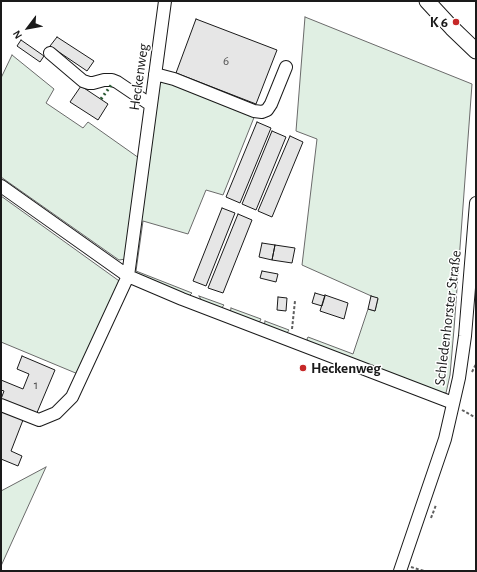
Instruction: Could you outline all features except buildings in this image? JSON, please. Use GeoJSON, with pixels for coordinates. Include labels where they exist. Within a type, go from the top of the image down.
{"type":"FeatureCollection","features":[{"type":"Feature","properties":{"kind":"main road"},"geometry":{"type":"LineString","coordinates":[[427,1],[476,51]]}},
{"type":"Feature","properties":{"kind":"street","name":"Heckenweg"},"geometry":{"type":"LineString","coordinates":[[1,405],[39,420],[56,413],[72,397],[128,276],[165,1]]}},
{"type":"Feature","properties":{"kind":"street"},"geometry":{"type":"LineString","coordinates":[[50,53],[83,81],[93,83],[104,80],[112,80],[151,105]]}},
{"type":"Feature","properties":{"kind":"street"},"geometry":{"type":"LineString","coordinates":[[155,74],[174,79],[254,111],[262,112],[267,110],[271,104],[286,67]]}},
{"type":"Feature","properties":{"kind":"street"},"geometry":{"type":"LineString","coordinates":[[1,186],[128,276],[182,299],[458,407]]}},
{"type":"Feature","properties":{"kind":"street","name":"Schledenhorster Straße"},"geometry":{"type":"LineString","coordinates":[[400,571],[445,439],[458,407],[459,378],[465,336],[476,203]]}},
{"type":"Feature","properties":{"kind":"path"},"geometry":{"type":"LineString","coordinates":[[290,340],[295,301]]}},
{"type":"Feature","properties":{"kind":"path"},"geometry":{"type":"LineString","coordinates":[[458,407],[476,418]]}},
{"type":"Feature","properties":{"kind":"green space"},"geometry":{"type":"Polygon","coordinates":[[[305,17],[472,84],[454,329],[450,375],[446,393],[441,393],[308,342],[308,337],[353,354],[368,309],[375,311],[378,299],[302,265],[317,139],[296,131],[305,17]]]}},
{"type":"Feature","properties":{"kind":"green space"},"geometry":{"type":"Polygon","coordinates":[[[12,55],[54,89],[46,103],[83,128],[88,122],[139,158],[126,259],[119,260],[1,177],[1,78],[12,55]]]}},
{"type":"Feature","properties":{"kind":"green space"},"geometry":{"type":"Polygon","coordinates":[[[162,79],[255,115],[223,195],[206,190],[188,234],[143,221],[136,271],[192,293],[188,297],[137,277],[132,271],[156,84],[162,79]]]}},
{"type":"Feature","properties":{"kind":"green space"},"geometry":{"type":"Polygon","coordinates":[[[1,196],[122,283],[78,374],[1,342],[1,196]]]}},
{"type":"Feature","properties":{"kind":"green space"},"geometry":{"type":"Polygon","coordinates":[[[199,296],[224,305],[220,310],[203,303],[199,296]]]}},
{"type":"Feature","properties":{"kind":"green space"},"geometry":{"type":"Polygon","coordinates":[[[231,308],[261,319],[258,325],[230,314],[231,308]]]}},
{"type":"Feature","properties":{"kind":"green space"},"geometry":{"type":"Polygon","coordinates":[[[265,321],[289,330],[287,333],[282,334],[264,327],[265,321]]]}},
{"type":"Feature","properties":{"kind":"green space"},"geometry":{"type":"Polygon","coordinates":[[[46,467],[1,566],[1,491],[46,467]]]}},
{"type":"Feature","properties":{"kind":"hedge"},"geometry":{"type":"LineString","coordinates":[[101,99],[112,84]]}},
{"type":"Feature","properties":{"kind":"place","name":"K 6"},"geometry":{"type":"Point","coordinates":[456,22]}},
{"type":"Feature","properties":{"kind":"place","name":"Heckenweg"},"geometry":{"type":"Point","coordinates":[303,368]}}]}
